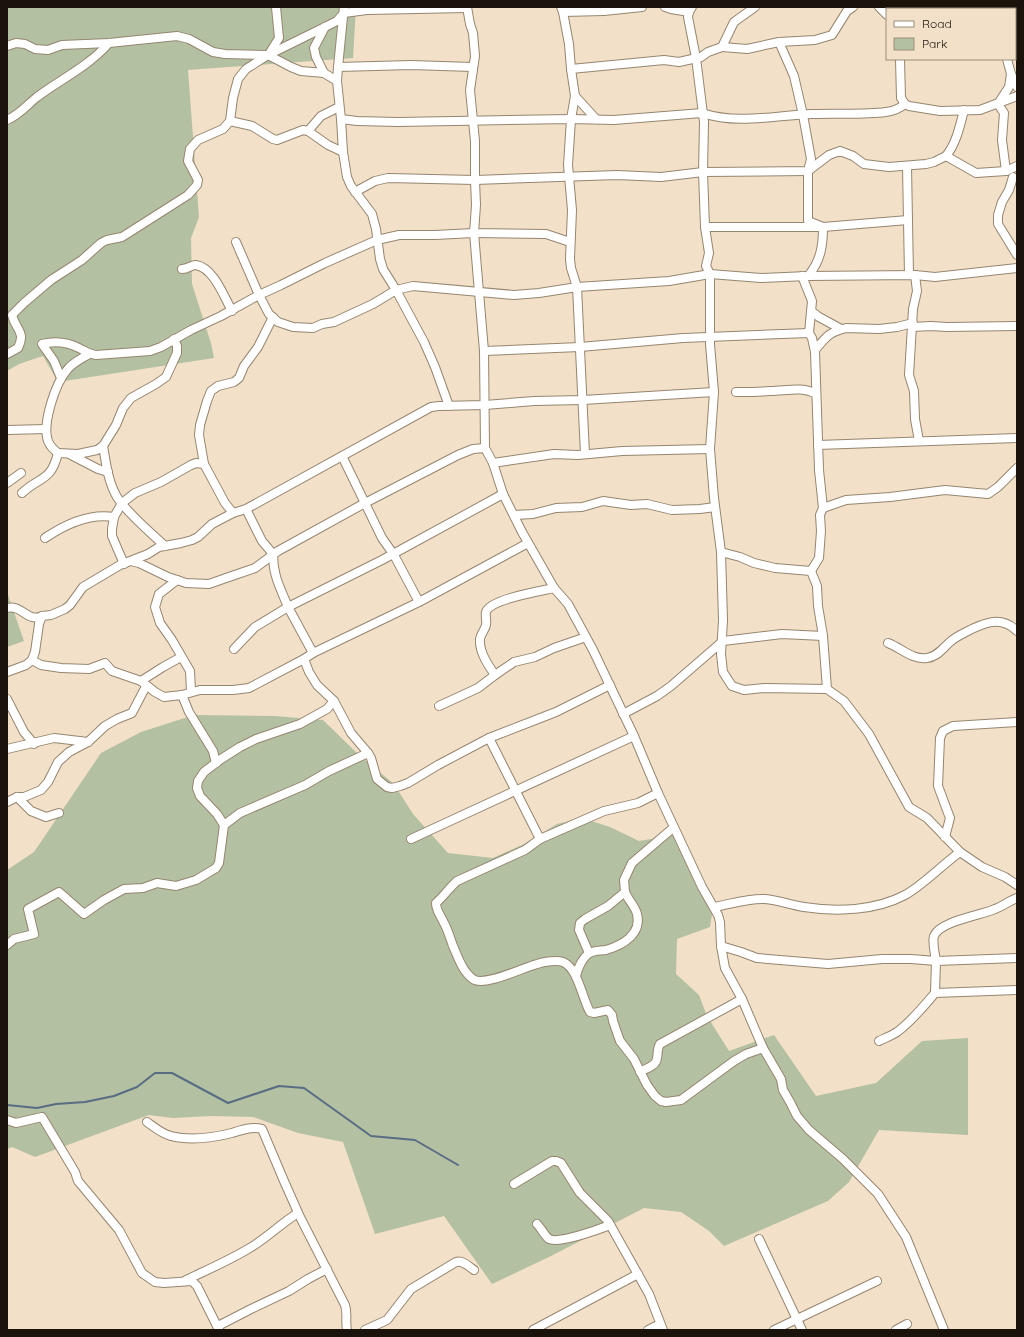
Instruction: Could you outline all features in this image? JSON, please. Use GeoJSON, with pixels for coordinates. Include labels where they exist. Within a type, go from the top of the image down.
{"type":"FeatureCollection","features":[{"type":"Feature","properties":{"kind":"street"},"geometry":{"type":"LineString","coordinates":[[268,55],[280,38],[276,7]]}},
{"type":"Feature","properties":{"kind":"street"},"geometry":{"type":"LineString","coordinates":[[585,454],[578,287],[571,268],[570,242],[572,210],[568,165],[571,119],[575,96],[569,44],[562,9],[604,11],[642,7]]}},
{"type":"Feature","properties":{"kind":"street"},"geometry":{"type":"LineString","coordinates":[[665,7],[671,9],[690,10],[690,31],[696,58],[704,122],[703,172],[705,227],[709,252],[706,266],[710,274],[710,338],[714,392],[710,449],[721,552],[724,620],[720,654],[723,672],[732,686],[744,690],[765,688],[827,689],[844,701],[869,734],[909,808],[927,818],[960,852],[982,867],[1005,877],[1017,885]]}},
{"type":"Feature","properties":{"kind":"street"},"geometry":{"type":"LineString","coordinates":[[722,47],[734,22],[755,7]]}},
{"type":"Feature","properties":{"kind":"street"},"geometry":{"type":"LineString","coordinates":[[571,69],[664,60],[679,62],[696,58],[722,47],[747,49],[779,42],[815,40],[832,35],[847,11],[853,7]]}},
{"type":"Feature","properties":{"kind":"street"},"geometry":{"type":"LineString","coordinates":[[344,10],[467,8],[475,56],[470,90],[475,149],[476,205],[474,233],[484,351],[485,448],[493,463],[503,494],[528,543],[554,588],[568,604],[624,714],[673,828],[720,922],[721,946],[725,968],[742,999],[763,1048],[781,1079],[784,1090],[797,1116],[808,1130],[843,1159],[878,1194],[906,1238],[944,1330]]}},
{"type":"Feature","properties":{"kind":"street"},"geometry":{"type":"LineString","coordinates":[[7,354],[18,348],[22,341],[20,332],[12,315],[15,311],[51,280],[82,260],[101,243],[107,240],[122,237],[188,195],[198,180],[188,161],[190,149],[198,140],[223,128],[230,121],[233,98],[238,79],[246,70],[268,55],[337,21],[344,10]]}},
{"type":"Feature","properties":{"kind":"street"},"geometry":{"type":"LineString","coordinates":[[344,10],[337,81],[343,152],[347,177],[355,192],[372,214],[383,268],[424,342],[449,406]]}},
{"type":"Feature","properties":{"kind":"street"},"geometry":{"type":"LineString","coordinates":[[324,73],[316,57],[314,48],[325,27]]}},
{"type":"Feature","properties":{"kind":"street"},"geometry":{"type":"LineString","coordinates":[[7,46],[16,43],[25,44],[35,49],[48,50],[62,45],[177,36],[189,38],[213,52],[225,54],[268,55],[290,67],[301,71],[324,73],[337,81]]}},
{"type":"Feature","properties":{"kind":"street"},"geometry":{"type":"LineString","coordinates":[[7,120],[23,110],[37,97],[67,76],[87,64],[109,42]]}},
{"type":"Feature","properties":{"kind":"street"},"geometry":{"type":"LineString","coordinates":[[779,42],[794,76],[811,159],[808,170],[808,221],[823,227]]}},
{"type":"Feature","properties":{"kind":"street"},"geometry":{"type":"LineString","coordinates":[[900,60],[902,98],[908,106],[940,111],[980,110],[1017,96]]}},
{"type":"Feature","properties":{"kind":"street"},"geometry":{"type":"LineString","coordinates":[[1007,60],[1011,74],[1017,87]]}},
{"type":"Feature","properties":{"kind":"street"},"geometry":{"type":"LineString","coordinates":[[338,67],[411,65],[473,67]]}},
{"type":"Feature","properties":{"kind":"street"},"geometry":{"type":"LineString","coordinates":[[998,104],[1009,87],[1011,74]]}},
{"type":"Feature","properties":{"kind":"street"},"geometry":{"type":"LineString","coordinates":[[575,96],[596,119]]}},
{"type":"Feature","properties":{"kind":"street"},"geometry":{"type":"LineString","coordinates":[[341,119],[392,122],[636,119],[702,113],[714,117],[765,118],[803,114],[886,112],[900,109],[905,104]]}},
{"type":"Feature","properties":{"kind":"street"},"geometry":{"type":"LineString","coordinates":[[998,104],[1004,113],[1002,140],[1006,171]]}},
{"type":"Feature","properties":{"kind":"street"},"geometry":{"type":"LineString","coordinates":[[308,131],[321,116],[339,106]]}},
{"type":"Feature","properties":{"kind":"street"},"geometry":{"type":"LineString","coordinates":[[355,192],[375,181],[388,178],[475,180],[616,175],[661,176],[703,172],[808,170],[829,155],[840,151],[853,156],[864,164],[907,166],[934,162],[946,156],[953,145],[964,110]]}},
{"type":"Feature","properties":{"kind":"street"},"geometry":{"type":"LineString","coordinates":[[230,121],[252,126],[277,140],[303,130],[308,131],[328,145],[343,152]]}},
{"type":"Feature","properties":{"kind":"street"},"geometry":{"type":"LineString","coordinates":[[946,156],[976,173],[1006,171],[1017,166]]}},
{"type":"Feature","properties":{"kind":"street"},"geometry":{"type":"LineString","coordinates":[[907,166],[908,220],[912,275],[917,291],[913,309],[909,375],[914,391],[915,419],[919,441]]}},
{"type":"Feature","properties":{"kind":"street"},"geometry":{"type":"LineString","coordinates":[[1013,177],[1009,190],[1002,202],[998,215],[998,224],[1017,255]]}},
{"type":"Feature","properties":{"kind":"street"},"geometry":{"type":"LineString","coordinates":[[705,227],[823,227],[908,220]]}},
{"type":"Feature","properties":{"kind":"street"},"geometry":{"type":"LineString","coordinates":[[805,276],[816,268],[823,242],[823,227]]}},
{"type":"Feature","properties":{"kind":"street"},"geometry":{"type":"LineString","coordinates":[[61,378],[54,361],[42,344],[56,342],[72,345],[89,354],[102,355],[150,352],[232,311],[259,295],[377,240],[399,235],[474,233],[546,234],[570,242]]}},
{"type":"Feature","properties":{"kind":"street"},"geometry":{"type":"LineString","coordinates":[[236,242],[259,295],[267,310],[273,317],[285,325],[313,328],[346,317],[373,304],[396,290],[413,286],[523,295],[578,287],[669,281],[710,274],[761,278],[805,276],[952,276],[1017,268]]}},
{"type":"Feature","properties":{"kind":"street"},"geometry":{"type":"LineString","coordinates":[[182,269],[192,265],[199,266],[207,270],[215,278],[232,311]]}},
{"type":"Feature","properties":{"kind":"street"},"geometry":{"type":"LineString","coordinates":[[805,276],[812,301],[809,333],[815,350],[820,487],[823,508],[820,515],[821,531],[819,558],[811,571]]}},
{"type":"Feature","properties":{"kind":"street"},"geometry":{"type":"LineString","coordinates":[[811,311],[841,329]]}},
{"type":"Feature","properties":{"kind":"street"},"geometry":{"type":"LineString","coordinates":[[233,513],[225,503],[204,464],[199,435],[200,425],[211,391],[218,386],[234,382],[239,378],[244,366],[258,347],[273,317]]}},
{"type":"Feature","properties":{"kind":"street"},"geometry":{"type":"LineString","coordinates":[[815,350],[831,332],[846,328],[878,329],[913,325],[946,327],[1017,326]]}},
{"type":"Feature","properties":{"kind":"street"},"geometry":{"type":"LineString","coordinates":[[484,351],[580,347],[683,338],[809,333]]}},
{"type":"Feature","properties":{"kind":"street"},"geometry":{"type":"LineString","coordinates":[[89,354],[74,363],[67,370],[61,378],[52,400],[46,429],[49,442],[58,453],[71,454],[97,450],[103,446],[116,425],[123,408],[131,398],[166,377],[177,353],[177,346],[174,340]]}},
{"type":"Feature","properties":{"kind":"street"},"geometry":{"type":"LineString","coordinates":[[736,392],[794,389],[809,390],[816,394]]}},
{"type":"Feature","properties":{"kind":"street"},"geometry":{"type":"LineString","coordinates":[[7,608],[18,609],[37,619],[65,609],[70,606],[83,587],[127,562],[164,546],[181,543],[198,537],[212,524],[233,513],[246,509],[424,410],[435,406],[583,400],[714,392]]}},
{"type":"Feature","properties":{"kind":"street"},"geometry":{"type":"LineString","coordinates":[[7,430],[46,429]]}},
{"type":"Feature","properties":{"kind":"street"},"geometry":{"type":"LineString","coordinates":[[818,445],[1017,438]]}},
{"type":"Feature","properties":{"kind":"street"},"geometry":{"type":"LineString","coordinates":[[103,446],[108,472],[117,496],[164,546]]}},
{"type":"Feature","properties":{"kind":"street"},"geometry":{"type":"LineString","coordinates":[[127,562],[139,563],[186,583],[208,584],[255,568],[273,554],[365,503],[458,455],[473,449],[485,448]]}},
{"type":"Feature","properties":{"kind":"street"},"geometry":{"type":"LineString","coordinates":[[493,463],[554,454],[710,449]]}},
{"type":"Feature","properties":{"kind":"street"},"geometry":{"type":"LineString","coordinates":[[22,494],[36,482],[42,480],[48,475],[56,464],[58,453]]}},
{"type":"Feature","properties":{"kind":"street"},"geometry":{"type":"LineString","coordinates":[[71,454],[98,469],[108,472]]}},
{"type":"Feature","properties":{"kind":"street"},"geometry":{"type":"LineString","coordinates":[[342,456],[382,538],[394,555],[419,602]]}},
{"type":"Feature","properties":{"kind":"street"},"geometry":{"type":"LineString","coordinates":[[127,562],[112,536],[114,517],[122,503],[135,492],[161,482],[191,465],[196,463],[204,464]]}},
{"type":"Feature","properties":{"kind":"street"},"geometry":{"type":"LineString","coordinates":[[823,508],[846,500],[890,497],[945,490],[988,494],[998,487],[1017,468]]}},
{"type":"Feature","properties":{"kind":"street"},"geometry":{"type":"LineString","coordinates":[[7,484],[20,473]]}},
{"type":"Feature","properties":{"kind":"street"},"geometry":{"type":"LineString","coordinates":[[234,649],[255,627],[288,607],[394,555],[503,494]]}},
{"type":"Feature","properties":{"kind":"street"},"geometry":{"type":"LineString","coordinates":[[514,515],[532,514],[556,508],[582,507],[603,501],[631,505],[647,504],[672,510],[715,507]]}},
{"type":"Feature","properties":{"kind":"street"},"geometry":{"type":"LineString","coordinates":[[246,509],[262,541],[273,554],[273,565],[276,580],[288,607],[313,653]]}},
{"type":"Feature","properties":{"kind":"street"},"geometry":{"type":"LineString","coordinates":[[45,538],[55,531],[91,517],[114,517]]}},
{"type":"Feature","properties":{"kind":"street"},"geometry":{"type":"LineString","coordinates":[[32,660],[41,665],[61,668],[89,669],[106,663],[112,671],[142,682],[164,697],[182,695],[191,691],[200,690],[241,690],[249,688],[313,653],[419,602],[528,543]]}},
{"type":"Feature","properties":{"kind":"street"},"geometry":{"type":"LineString","coordinates":[[721,552],[775,568],[811,571]]}},
{"type":"Feature","properties":{"kind":"street"},"geometry":{"type":"LineString","coordinates":[[811,571],[817,586],[818,606],[824,636],[827,689]]}},
{"type":"Feature","properties":{"kind":"street"},"geometry":{"type":"LineString","coordinates":[[177,580],[159,594],[155,607],[160,623],[172,640],[181,657],[186,662],[190,671],[191,691]]}},
{"type":"Feature","properties":{"kind":"street"},"geometry":{"type":"LineString","coordinates":[[495,675],[480,646],[482,633],[486,625],[486,612],[495,604],[524,594],[554,588]]}},
{"type":"Feature","properties":{"kind":"street"},"geometry":{"type":"LineString","coordinates":[[7,672],[26,665],[32,660],[42,616]]}},
{"type":"Feature","properties":{"kind":"street"},"geometry":{"type":"LineString","coordinates":[[888,643],[900,648],[909,655],[919,658],[929,658],[934,656],[950,641],[989,622],[1006,624],[1017,631]]}},
{"type":"Feature","properties":{"kind":"street"},"geometry":{"type":"LineString","coordinates":[[624,714],[657,696],[671,686],[722,641],[782,634],[824,636]]}},
{"type":"Feature","properties":{"kind":"street"},"geometry":{"type":"LineString","coordinates":[[439,706],[478,688],[514,662],[535,657],[554,648],[586,637]]}},
{"type":"Feature","properties":{"kind":"street"},"geometry":{"type":"LineString","coordinates":[[142,682],[163,667],[181,657]]}},
{"type":"Feature","properties":{"kind":"street"},"geometry":{"type":"LineString","coordinates":[[304,659],[309,672],[317,685],[334,701],[351,733],[368,753],[377,779],[387,787],[392,788],[408,783],[489,738],[556,712],[610,685]]}},
{"type":"Feature","properties":{"kind":"street"},"geometry":{"type":"LineString","coordinates":[[7,802],[16,797],[24,797],[41,790],[48,782],[58,762],[69,752],[88,742],[105,726],[132,713],[144,690]]}},
{"type":"Feature","properties":{"kind":"street"},"geometry":{"type":"LineString","coordinates":[[182,695],[189,712],[213,751],[216,762]]}},
{"type":"Feature","properties":{"kind":"street"},"geometry":{"type":"LineString","coordinates":[[7,699],[24,732],[34,744]]}},
{"type":"Feature","properties":{"kind":"street"},"geometry":{"type":"LineString","coordinates":[[7,946],[14,939],[34,934],[28,909],[60,892],[84,914],[104,900],[124,889],[143,888],[157,883],[176,886],[196,880],[216,868],[219,863],[224,825],[217,814],[200,796],[197,788],[198,781],[216,762],[240,747],[256,739],[300,724],[327,709],[334,701]]}},
{"type":"Feature","properties":{"kind":"street"},"geometry":{"type":"LineString","coordinates":[[945,837],[950,818],[938,786],[940,738],[944,731],[953,726],[1017,722]]}},
{"type":"Feature","properties":{"kind":"street"},"geometry":{"type":"LineString","coordinates":[[411,839],[634,736]]}},
{"type":"Feature","properties":{"kind":"street"},"geometry":{"type":"LineString","coordinates":[[7,749],[34,744],[54,738],[88,742]]}},
{"type":"Feature","properties":{"kind":"street"},"geometry":{"type":"LineString","coordinates":[[489,738],[540,839]]}},
{"type":"Feature","properties":{"kind":"street"},"geometry":{"type":"LineString","coordinates":[[224,825],[240,813],[305,785],[329,771],[368,753]]}},
{"type":"Feature","properties":{"kind":"street"},"geometry":{"type":"LineString","coordinates":[[658,793],[638,803],[604,811],[540,839],[525,850],[457,881],[436,904],[436,908],[445,924],[458,960],[473,979],[483,982],[535,964],[555,961],[565,963],[576,976],[584,1001],[589,1011],[594,1013],[608,1010],[612,1015],[620,1041],[628,1050],[655,1096],[661,1101],[672,1102],[681,1100],[740,1057],[763,1048]]}},
{"type":"Feature","properties":{"kind":"street"},"geometry":{"type":"LineString","coordinates":[[16,797],[31,811],[46,817],[58,813]]}},
{"type":"Feature","properties":{"kind":"street"},"geometry":{"type":"LineString","coordinates":[[576,976],[580,964],[589,954],[618,944],[632,936],[636,931],[638,925],[637,914],[625,892],[624,880],[632,864],[673,828]]}},
{"type":"Feature","properties":{"kind":"street"},"geometry":{"type":"LineString","coordinates":[[714,908],[752,899],[767,899],[804,907],[841,910],[876,905],[906,894],[960,852]]}},
{"type":"Feature","properties":{"kind":"street"},"geometry":{"type":"LineString","coordinates":[[589,954],[579,930],[580,923],[608,906],[625,892]]}},
{"type":"Feature","properties":{"kind":"street"},"geometry":{"type":"LineString","coordinates":[[879,1041],[896,1033],[903,1027],[935,993],[936,961],[933,941],[939,930],[954,922],[996,909],[1008,901],[1017,898]]}},
{"type":"Feature","properties":{"kind":"street"},"geometry":{"type":"LineString","coordinates":[[721,946],[757,958],[828,964],[882,959],[936,961],[1017,958]]}},
{"type":"Feature","properties":{"kind":"street"},"geometry":{"type":"LineString","coordinates":[[935,993],[1017,990]]}},
{"type":"Feature","properties":{"kind":"street"},"geometry":{"type":"LineString","coordinates":[[640,1072],[655,1063],[657,1060],[657,1048],[660,1044],[742,999]]}},
{"type":"Feature","properties":{"kind":"street"},"geometry":{"type":"LineString","coordinates":[[7,1120],[16,1123],[42,1118],[78,1181],[119,1230],[142,1273],[149,1279],[160,1283],[186,1280],[192,1281],[197,1286],[218,1328],[251,1309],[290,1291],[327,1269]]}},
{"type":"Feature","properties":{"kind":"street"},"geometry":{"type":"LineString","coordinates":[[147,1122],[170,1136],[189,1138],[203,1138],[258,1128],[262,1129],[298,1213],[345,1305],[348,1318],[346,1324],[347,1330]]}},
{"type":"Feature","properties":{"kind":"street"},"geometry":{"type":"LineString","coordinates":[[514,1184],[552,1161],[560,1161],[565,1166],[580,1193],[610,1225],[649,1294],[662,1327],[648,1330]]}},
{"type":"Feature","properties":{"kind":"street"},"geometry":{"type":"LineString","coordinates":[[186,1280],[248,1249],[298,1213]]}},
{"type":"Feature","properties":{"kind":"street"},"geometry":{"type":"LineString","coordinates":[[537,1224],[548,1238],[552,1240],[580,1235],[610,1225]]}},
{"type":"Feature","properties":{"kind":"street"},"geometry":{"type":"LineString","coordinates":[[759,1239],[802,1330]]}},
{"type":"Feature","properties":{"kind":"street"},"geometry":{"type":"LineString","coordinates":[[365,1330],[388,1320],[411,1289],[456,1262],[464,1263],[474,1270]]}},
{"type":"Feature","properties":{"kind":"street"},"geometry":{"type":"LineString","coordinates":[[533,1330],[638,1274]]}},
{"type":"Feature","properties":{"kind":"street"},"geometry":{"type":"LineString","coordinates":[[774,1330],[877,1281]]}},
{"type":"Feature","properties":{"kind":"street"},"geometry":{"type":"LineString","coordinates":[[896,1330],[907,1324]]}},
{"type":"Feature","properties":{"kind":"green space"},"geometry":{"type":"Polygon","coordinates":[[[7,7],[356,7],[353,58],[188,70],[199,217],[191,238],[192,284],[211,343],[214,358],[58,382],[43,356],[19,364],[7,371],[7,7]]]}},
{"type":"Feature","properties":{"kind":"green space"},"geometry":{"type":"Polygon","coordinates":[[[7,592],[24,641],[7,647],[7,592]]]}},
{"type":"Feature","properties":{"kind":"green space"},"geometry":{"type":"Polygon","coordinates":[[[194,715],[274,716],[323,720],[360,756],[394,784],[413,814],[448,853],[493,858],[524,844],[557,824],[582,818],[610,827],[639,841],[676,835],[713,908],[710,927],[677,939],[676,974],[699,995],[707,1016],[729,1051],[774,1035],[816,1096],[876,1083],[922,1041],[968,1038],[968,1135],[879,1130],[849,1182],[828,1201],[724,1246],[709,1231],[681,1212],[644,1208],[551,1256],[492,1284],[444,1216],[375,1234],[343,1142],[298,1133],[253,1117],[212,1116],[173,1118],[149,1115],[35,1157],[12,1147],[7,1149],[7,870],[34,852],[101,753],[141,732],[194,715]]]}},
{"type":"Feature","properties":{"kind":"waterway"},"geometry":{"type":"LineString","coordinates":[[7,1105],[37,1108],[56,1104],[85,1102],[114,1096],[137,1087],[155,1073],[172,1073],[228,1103],[279,1086],[304,1088],[371,1136],[415,1140],[458,1165]]}}]}
